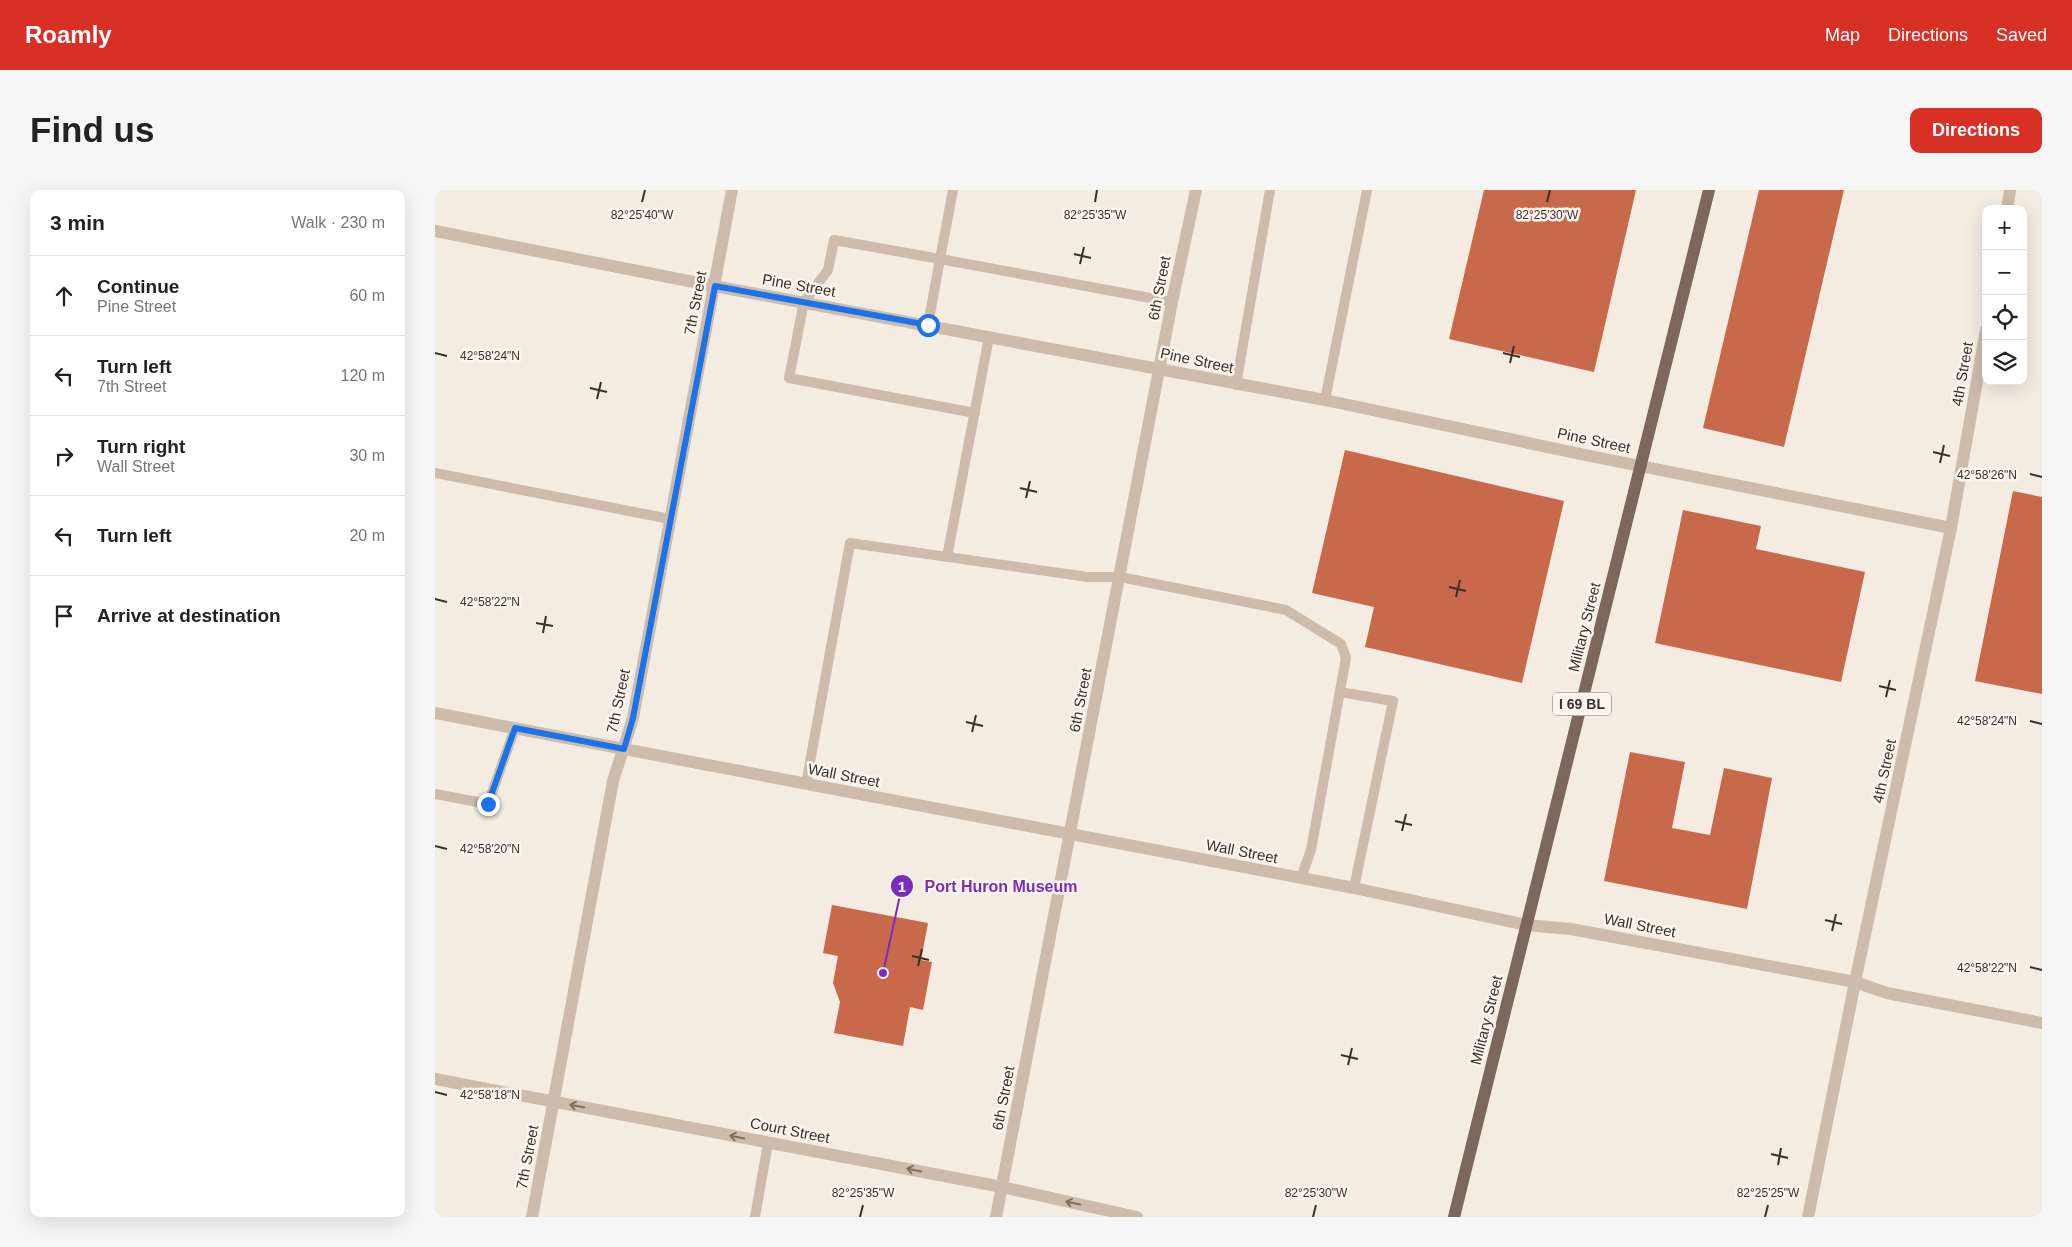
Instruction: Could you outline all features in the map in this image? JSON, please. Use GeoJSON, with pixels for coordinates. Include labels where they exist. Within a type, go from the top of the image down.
{"type":"FeatureCollection","features":[{"type":"Feature","properties":{"kind":"main road","name":"Military Street"},"geometry":{"type":"LineString","coordinates":[[1454,1217],[1709,190]]}},
{"type":"Feature","properties":{"kind":"street","name":"7th Street"},"geometry":{"type":"LineString","coordinates":[[532,1217],[613,781],[633,718],[732,190]]}},
{"type":"Feature","properties":{"kind":"street","name":"6th Street"},"geometry":{"type":"LineString","coordinates":[[996,1217],[1196,190]]}},
{"type":"Feature","properties":{"kind":"street"},"geometry":{"type":"LineString","coordinates":[[2008,205],[2010,190]]}},
{"type":"Feature","properties":{"kind":"street","name":"Pine Street"},"geometry":{"type":"LineString","coordinates":[[435,231],[1236,385],[1325,400],[1951,528]]}},
{"type":"Feature","properties":{"kind":"street","name":"4th Street"},"geometry":{"type":"LineString","coordinates":[[1808,1217],[1855,982],[1951,528],[1984,340]]}},
{"type":"Feature","properties":{"kind":"street","name":"Wall Street"},"geometry":{"type":"LineString","coordinates":[[435,713],[1354,888],[1526,925],[1571,929],[1855,982],[1887,993],[2042,1023]]}},
{"type":"Feature","properties":{"kind":"street","name":"Court Street"},"geometry":{"type":"LineString","coordinates":[[435,1079],[1002,1187],[1137,1217]]}},
{"type":"Feature","properties":{"kind":"lane"},"geometry":{"type":"LineString","coordinates":[[928,325],[953,190]]}},
{"type":"Feature","properties":{"kind":"lane"},"geometry":{"type":"LineString","coordinates":[[1236,385],[1270,190]]}},
{"type":"Feature","properties":{"kind":"lane"},"geometry":{"type":"LineString","coordinates":[[1325,400],[1367,190]]}},
{"type":"Feature","properties":{"kind":"lane"},"geometry":{"type":"LineString","coordinates":[[975,413],[789,378],[804,302],[828,270],[834,240],[1173,302]]}},
{"type":"Feature","properties":{"kind":"lane"},"geometry":{"type":"LineString","coordinates":[[947,557],[989,336]]}},
{"type":"Feature","properties":{"kind":"lane"},"geometry":{"type":"LineString","coordinates":[[435,472],[670,518]]}},
{"type":"Feature","properties":{"kind":"lane"},"geometry":{"type":"LineString","coordinates":[[806,784],[850,543],[1088,577],[1121,577],[1286,610],[1341,644],[1347,658],[1311,850],[1301,878]]}},
{"type":"Feature","properties":{"kind":"lane"},"geometry":{"type":"LineString","coordinates":[[1340,692],[1393,701],[1354,888]]}},
{"type":"Feature","properties":{"kind":"lane"},"geometry":{"type":"LineString","coordinates":[[435,794],[488,804],[515,728]]}},
{"type":"Feature","properties":{"kind":"lane"},"geometry":{"type":"LineString","coordinates":[[755,1217],[768,1143]]}},
{"type":"Feature","properties":{"kind":"building"},"geometry":{"type":"Polygon","coordinates":[[[1484,190],[1636,190],[1594,372],[1449,339],[1484,190]]]}},
{"type":"Feature","properties":{"kind":"building"},"geometry":{"type":"Polygon","coordinates":[[[1759,190],[1844,190],[1784,447],[1703,428],[1759,190]]]}},
{"type":"Feature","properties":{"kind":"building"},"geometry":{"type":"Polygon","coordinates":[[[1345,450],[1564,501],[1522,683],[1365,647],[1374,607],[1312,593],[1345,450]]]}},
{"type":"Feature","properties":{"kind":"building"},"geometry":{"type":"Polygon","coordinates":[[[2013,491],[2042,497],[2042,694],[1975,681],[2013,491]]]}},
{"type":"Feature","properties":{"kind":"building"},"geometry":{"type":"Polygon","coordinates":[[[1683,510],[1761,526],[1756,549],[1865,572],[1841,682],[1655,643],[1683,510]]]}},
{"type":"Feature","properties":{"kind":"building"},"geometry":{"type":"Polygon","coordinates":[[[1630,752],[1685,762],[1672,828],[1710,835],[1724,768],[1772,778],[1747,909],[1604,881],[1630,752]]]}},
{"type":"Feature","properties":{"kind":"building"},"geometry":{"type":"Polygon","coordinates":[[[832,905],[928,923],[921,960],[932,962],[923,1010],[910,1007],[903,1046],[834,1033],[840,1002],[833,983],[838,956],[823,953],[832,905]]]}},
{"type":"Feature","properties":{"kind":"place","name":"Port Huron Museum"},"geometry":{"type":"Point","coordinates":[883,973]}},
{"type":"Feature","properties":{"kind":"route"},"geometry":{"type":"LineString","coordinates":[[488,804],[515,728],[624,749],[633,718],[715,286],[928,325]]}}]}
